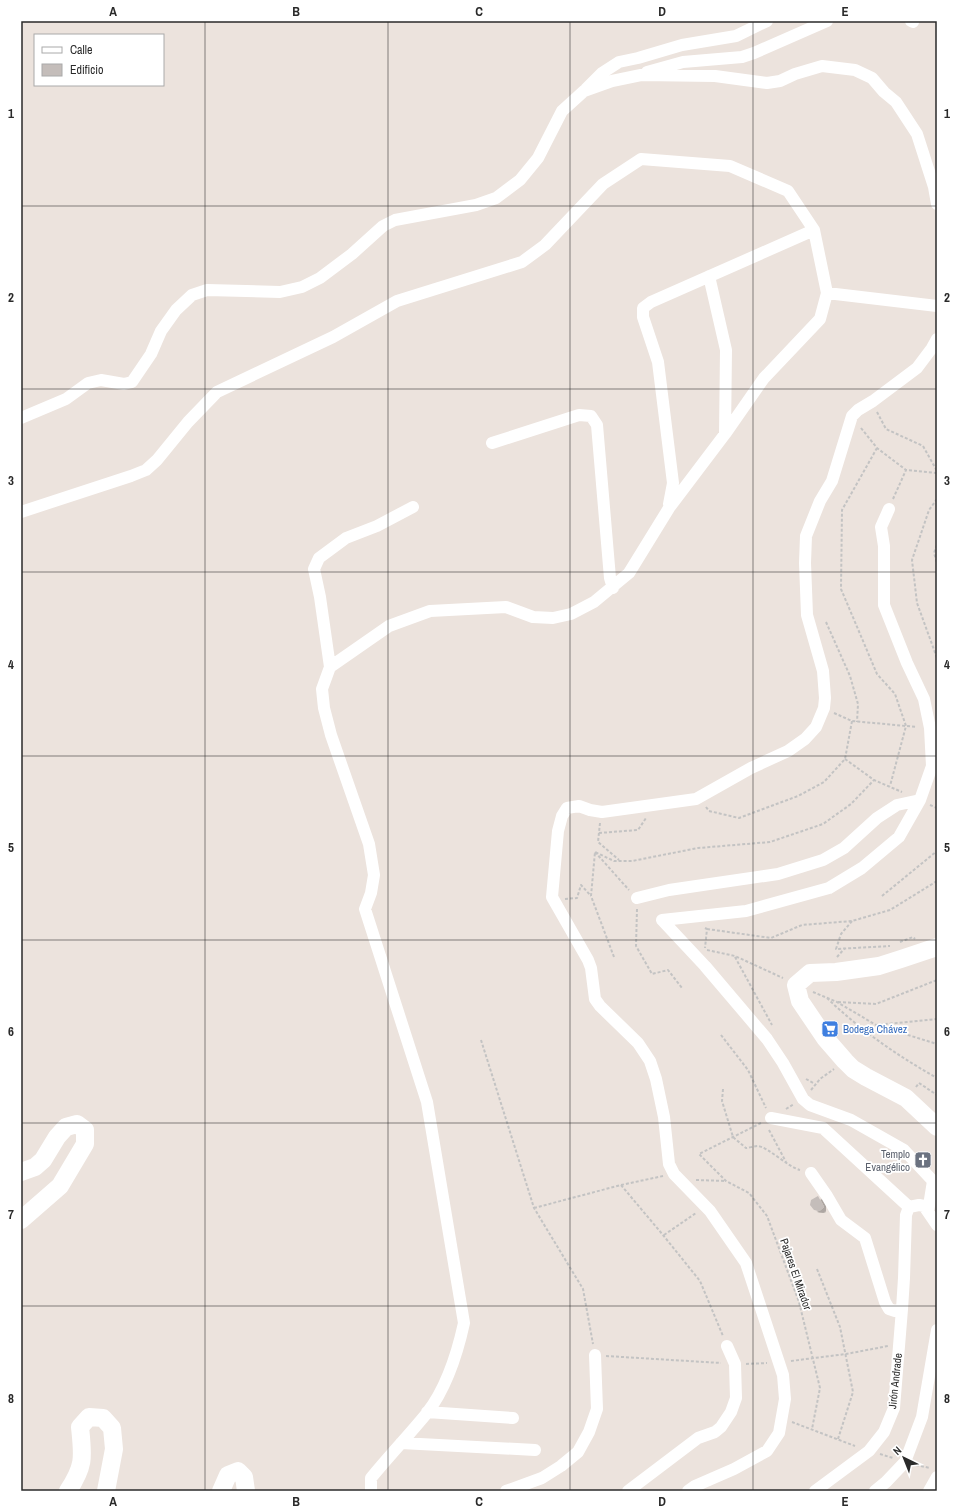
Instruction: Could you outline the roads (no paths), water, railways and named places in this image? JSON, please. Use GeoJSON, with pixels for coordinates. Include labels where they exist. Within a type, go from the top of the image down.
{"type":"FeatureCollection","features":[{"type":"Feature","properties":{"kind":"street"},"geometry":{"type":"LineString","coordinates":[[21,418],[66,399],[88,383],[101,380],[124,384],[132,382],[151,354],[161,331],[176,310],[192,294],[207,290],[280,292],[302,287],[320,278],[352,254],[383,226],[395,220],[476,205],[496,198],[520,180],[538,158],[562,111],[602,73],[619,62],[682,45],[736,36],[767,21]]}},
{"type":"Feature","properties":{"kind":"street"},"geometry":{"type":"LineString","coordinates":[[641,76],[651,70],[683,62],[742,56],[754,53],[827,21]]}},
{"type":"Feature","properties":{"kind":"street"},"geometry":{"type":"LineString","coordinates":[[584,91],[612,81],[641,76],[715,76],[767,83],[822,66],[855,70],[872,78],[884,92],[896,102],[918,134],[934,187],[937,204]]}},
{"type":"Feature","properties":{"kind":"street"},"geometry":{"type":"LineString","coordinates":[[21,512],[146,470],[157,460],[188,422],[217,392],[333,337],[397,301],[522,262],[545,245],[603,184],[641,159],[730,166],[788,191],[814,230],[827,293],[820,319],[764,378],[725,434],[669,508],[629,573],[613,588],[594,602],[571,614],[553,618],[533,617],[506,607],[430,611],[389,626],[330,667]]}},
{"type":"Feature","properties":{"kind":"street"},"geometry":{"type":"LineString","coordinates":[[669,508],[673,483],[660,377],[658,362],[643,318],[643,308],[651,302],[814,230]]}},
{"type":"Feature","properties":{"kind":"street"},"geometry":{"type":"LineString","coordinates":[[709,276],[726,350],[725,434]]}},
{"type":"Feature","properties":{"kind":"street"},"geometry":{"type":"LineString","coordinates":[[827,293],[937,306]]}},
{"type":"Feature","properties":{"kind":"street"},"geometry":{"type":"LineString","coordinates":[[688,1491],[695,1486],[734,1469],[767,1451],[779,1432],[785,1399],[783,1375],[746,1263],[706,1207],[674,1174],[669,1164],[664,1117],[656,1078],[650,1061],[638,1043],[600,1006],[595,998],[591,968],[588,960],[552,897],[558,830],[562,816],[567,808],[579,806],[602,812],[696,798],[751,768],[788,751],[805,739],[816,727],[824,708],[825,698],[823,671],[807,615],[804,564],[806,536],[820,501],[832,481],[852,416],[858,410],[873,402],[917,368],[937,339]]}},
{"type":"Feature","properties":{"kind":"street"},"geometry":{"type":"LineString","coordinates":[[492,443],[579,415],[591,416],[597,425],[610,578],[613,588]]}},
{"type":"Feature","properties":{"kind":"street"},"geometry":{"type":"LineString","coordinates":[[371,1491],[371,1478],[428,1412],[444,1383],[458,1351],[464,1323],[427,1102],[366,909],[371,893],[374,875],[370,844],[331,735],[324,708],[322,689],[330,667],[320,597],[314,569],[320,558],[346,538],[377,526],[413,507]]}},
{"type":"Feature","properties":{"kind":"street"},"geometry":{"type":"LineString","coordinates":[[889,509],[881,527],[884,546],[884,605],[906,663],[924,699],[930,728],[932,766],[920,800],[899,837],[862,868],[830,888],[746,911],[662,920],[705,966],[767,1039],[783,1063],[803,1099],[810,1105],[851,1120],[904,1150],[933,1181],[928,1212]]}},
{"type":"Feature","properties":{"kind":"street"},"geometry":{"type":"LineString","coordinates":[[637,898],[669,890],[778,874],[823,860],[844,848],[877,818],[897,805],[920,800]]}},
{"type":"Feature","properties":{"kind":"street"},"geometry":{"type":"LineString","coordinates":[[937,946],[879,966],[836,972],[810,973],[796,984],[800,1001],[825,1038],[845,1061],[853,1069],[866,1077],[906,1098],[937,1127]]}},
{"type":"Feature","properties":{"kind":"street"},"geometry":{"type":"LineString","coordinates":[[769,1123],[823,1128],[909,1207],[919,1205],[924,1206],[937,1225]]}},
{"type":"Feature","properties":{"kind":"street"},"geometry":{"type":"LineString","coordinates":[[21,1172],[35,1168],[43,1160],[57,1137],[66,1127],[77,1124],[85,1130],[86,1144],[60,1186],[21,1220]]}},
{"type":"Feature","properties":{"kind":"street"},"geometry":{"type":"LineString","coordinates":[[811,1173],[841,1220],[865,1238],[885,1302],[889,1309],[896,1311],[902,1308]]}},
{"type":"Feature","properties":{"kind":"street","name":"Jirón Andrade"},"geometry":{"type":"LineString","coordinates":[[815,1491],[869,1451],[884,1432],[894,1408],[904,1278],[906,1215],[909,1207]]}},
{"type":"Feature","properties":{"kind":"street"},"geometry":{"type":"LineString","coordinates":[[875,1491],[905,1462],[922,1417],[937,1330]]}},
{"type":"Feature","properties":{"kind":"street"},"geometry":{"type":"LineString","coordinates":[[628,1491],[698,1438],[715,1432],[721,1427],[731,1412],[736,1398],[735,1364],[727,1346]]}},
{"type":"Feature","properties":{"kind":"street"},"geometry":{"type":"LineString","coordinates":[[506,1491],[542,1478],[561,1466],[578,1452],[589,1432],[597,1409],[595,1355]]}},
{"type":"Feature","properties":{"kind":"street"},"geometry":{"type":"LineString","coordinates":[[428,1412],[513,1418]]}},
{"type":"Feature","properties":{"kind":"street"},"geometry":{"type":"LineString","coordinates":[[68,1491],[78,1477],[83,1458],[80,1427],[89,1417],[103,1418],[112,1428],[114,1449],[106,1491]]}},
{"type":"Feature","properties":{"kind":"street"},"geometry":{"type":"LineString","coordinates":[[401,1443],[535,1450]]}},
{"type":"Feature","properties":{"kind":"street"},"geometry":{"type":"LineString","coordinates":[[220,1491],[228,1475],[238,1471],[244,1478],[246,1491]]}},
{"type":"Feature","properties":{"kind":"street"},"geometry":{"type":"LineString","coordinates":[[929,1491],[937,1477]]}},
{"type":"Feature","properties":{"kind":"place","name":"Bodega Chávez"},"geometry":{"type":"Point","coordinates":[830,1029]}},
{"type":"Feature","properties":{"kind":"place","name":"Templo Evangélico"},"geometry":{"type":"Point","coordinates":[923,1160]}}]}
